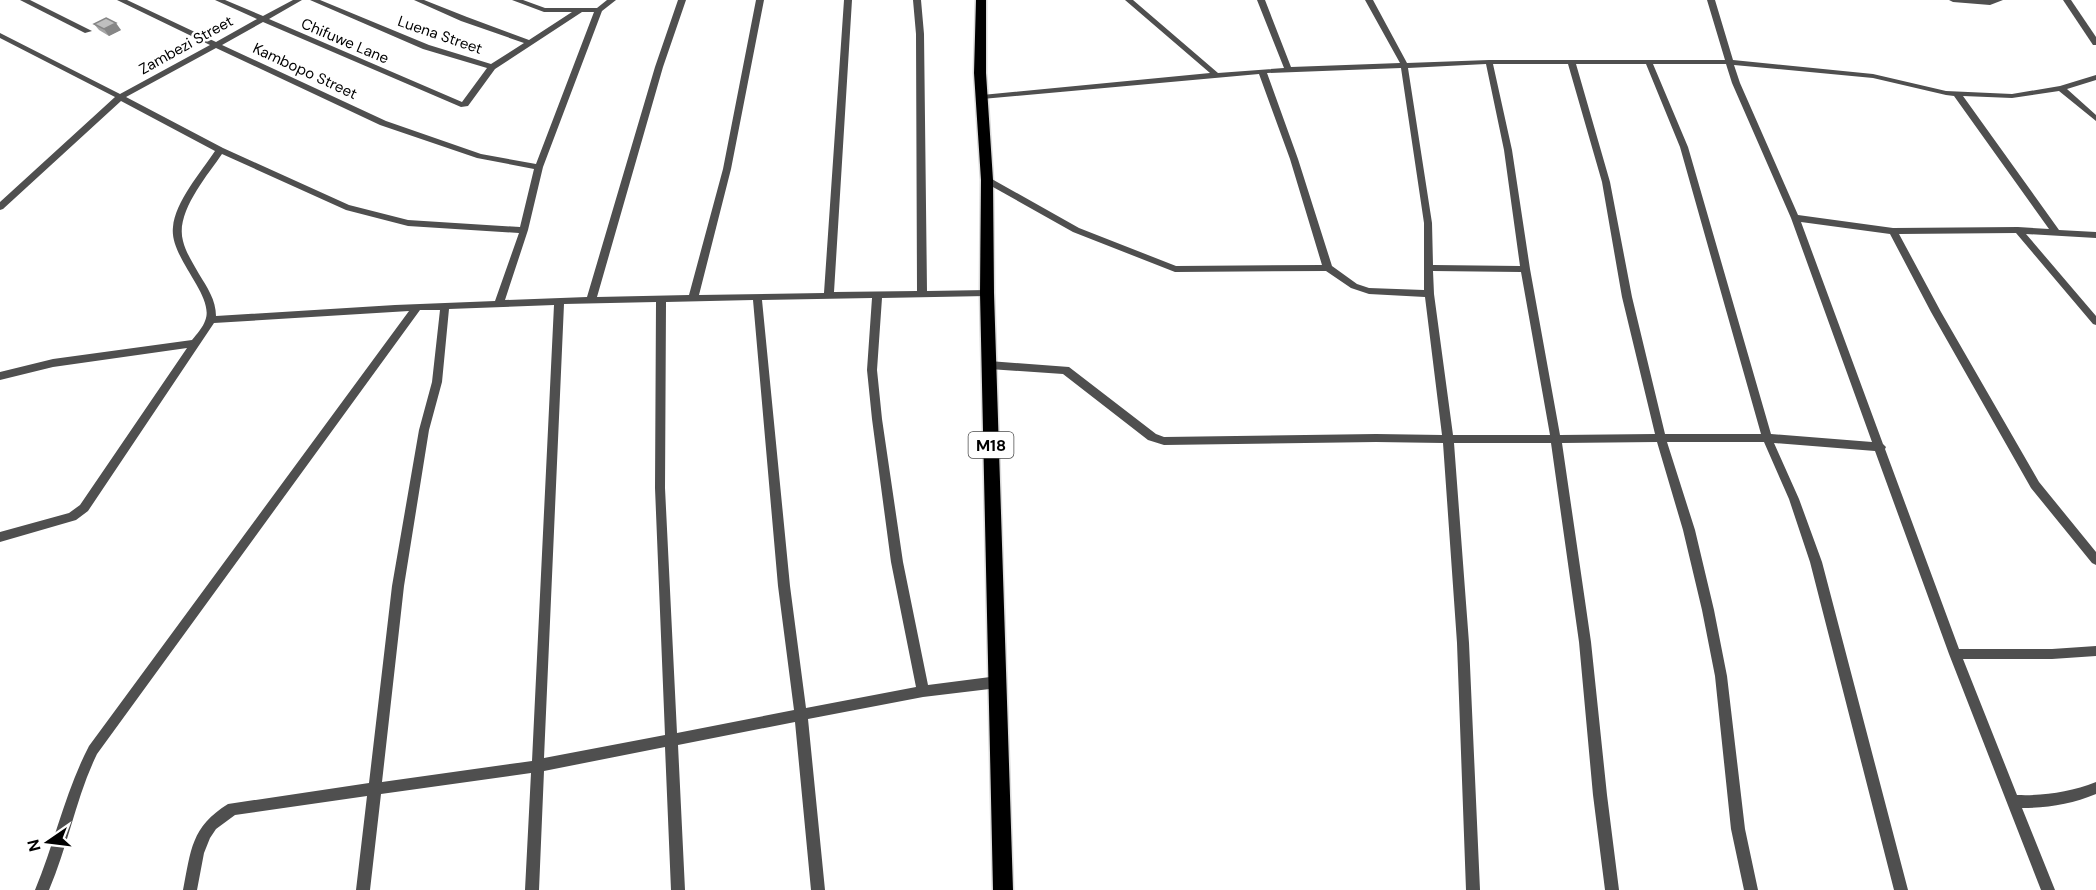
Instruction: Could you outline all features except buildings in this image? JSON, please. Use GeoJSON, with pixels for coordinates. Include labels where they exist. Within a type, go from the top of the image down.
{"type":"FeatureCollection","features":[{"type":"Feature","properties":{"kind":"main road","name":"M18"},"geometry":{"type":"LineString","coordinates":[[981,0],[1003,890]]}},
{"type":"Feature","properties":{"kind":"street"},"geometry":{"type":"LineString","coordinates":[[24,0],[88,31]]}},
{"type":"Feature","properties":{"kind":"street","name":"Kambopo Street"},"geometry":{"type":"LineString","coordinates":[[121,0],[383,123],[424,139],[480,156],[539,167]]}},
{"type":"Feature","properties":{"kind":"street","name":"Chifuwe Lane"},"geometry":{"type":"LineString","coordinates":[[219,0],[461,105],[465,104],[492,67]]}},
{"type":"Feature","properties":{"kind":"street","name":"Zambezi Street"},"geometry":{"type":"LineString","coordinates":[[0,207],[120,97],[298,0]]}},
{"type":"Feature","properties":{"kind":"street","name":"Luena Street"},"geometry":{"type":"LineString","coordinates":[[314,0],[426,47],[492,67]]}},
{"type":"Feature","properties":{"kind":"street"},"geometry":{"type":"LineString","coordinates":[[418,0],[529,42]]}},
{"type":"Feature","properties":{"kind":"street"},"geometry":{"type":"LineString","coordinates":[[516,0],[544,10],[599,10]]}},
{"type":"Feature","properties":{"kind":"street"},"geometry":{"type":"LineString","coordinates":[[499,304],[524,230],[539,167],[599,10],[612,0]]}},
{"type":"Feature","properties":{"kind":"street"},"geometry":{"type":"LineString","coordinates":[[591,300],[659,67],[682,0]]}},
{"type":"Feature","properties":{"kind":"street"},"geometry":{"type":"LineString","coordinates":[[693,299],[727,169],[760,0]]}},
{"type":"Feature","properties":{"kind":"street"},"geometry":{"type":"LineString","coordinates":[[829,295],[848,0]]}},
{"type":"Feature","properties":{"kind":"street"},"geometry":{"type":"LineString","coordinates":[[917,0],[920,34],[922,294]]}},
{"type":"Feature","properties":{"kind":"street"},"geometry":{"type":"LineString","coordinates":[[1129,0],[1215,74]]}},
{"type":"Feature","properties":{"kind":"street"},"geometry":{"type":"LineString","coordinates":[[1261,0],[1288,69]]}},
{"type":"Feature","properties":{"kind":"street"},"geometry":{"type":"LineString","coordinates":[[1369,0],[1404,64],[1428,223],[1429,294],[1448,439],[1463,643],[1473,890]]}},
{"type":"Feature","properties":{"kind":"street"},"geometry":{"type":"LineString","coordinates":[[1711,0],[1729,63],[1795,218],[1881,447],[1955,654],[2048,890]]}},
{"type":"Feature","properties":{"kind":"street"},"geometry":{"type":"LineString","coordinates":[[1953,0],[1990,3],[1999,0]]}},
{"type":"Feature","properties":{"kind":"street"},"geometry":{"type":"LineString","coordinates":[[2067,0],[2096,43]]}},
{"type":"Feature","properties":{"kind":"street"},"geometry":{"type":"LineString","coordinates":[[492,67],[579,10]]}},
{"type":"Feature","properties":{"kind":"street"},"geometry":{"type":"LineString","coordinates":[[0,36],[220,150],[346,207],[408,223],[524,230]]}},
{"type":"Feature","properties":{"kind":"street"},"geometry":{"type":"LineString","coordinates":[[1648,61],[1684,147],[1767,438],[1794,500],[1816,562],[1901,890]]}},
{"type":"Feature","properties":{"kind":"street"},"geometry":{"type":"LineString","coordinates":[[982,97],[1215,74],[1288,69],[1489,62],[1729,63],[1867,75],[1931,91],[2012,96],[2061,88],[2096,77]]}},
{"type":"Feature","properties":{"kind":"street"},"geometry":{"type":"LineString","coordinates":[[1489,62],[1508,150],[1556,440],[1586,642],[1600,795],[1612,890]]}},
{"type":"Feature","properties":{"kind":"street"},"geometry":{"type":"LineString","coordinates":[[1571,62],[1606,182],[1627,297],[1661,439],[1689,531],[1721,675],[1738,829],[1751,890]]}},
{"type":"Feature","properties":{"kind":"street"},"geometry":{"type":"LineString","coordinates":[[1262,71],[1294,159],[1328,268]]}},
{"type":"Feature","properties":{"kind":"street"},"geometry":{"type":"LineString","coordinates":[[2061,88],[2096,119]]}},
{"type":"Feature","properties":{"kind":"street"},"geometry":{"type":"LineString","coordinates":[[1957,94],[2056,232]]}},
{"type":"Feature","properties":{"kind":"street"},"geometry":{"type":"LineString","coordinates":[[0,537],[52,524],[72,517],[84,508],[211,320],[209,304],[178,243],[176,228],[181,213],[220,150]]}},
{"type":"Feature","properties":{"kind":"street"},"geometry":{"type":"LineString","coordinates":[[987,180],[1076,230],[1175,269],[1328,268],[1354,286],[1369,291],[1429,294]]}},
{"type":"Feature","properties":{"kind":"street"},"geometry":{"type":"LineString","coordinates":[[1795,218],[1893,231],[2018,230],[2096,235]]}},
{"type":"Feature","properties":{"kind":"street"},"geometry":{"type":"LineString","coordinates":[[2018,230],[2096,322]]}},
{"type":"Feature","properties":{"kind":"street"},"geometry":{"type":"LineString","coordinates":[[1893,231],[1936,312],[2035,485],[2096,560]]}},
{"type":"Feature","properties":{"kind":"street"},"geometry":{"type":"LineString","coordinates":[[1429,268],[1526,269]]}},
{"type":"Feature","properties":{"kind":"street"},"geometry":{"type":"LineString","coordinates":[[211,320],[417,307],[591,300],[987,293]]}},
{"type":"Feature","properties":{"kind":"street"},"geometry":{"type":"LineString","coordinates":[[877,295],[872,370],[877,419],[897,562],[923,691]]}},
{"type":"Feature","properties":{"kind":"street"},"geometry":{"type":"LineString","coordinates":[[757,297],[784,586],[801,714],[819,890]]}},
{"type":"Feature","properties":{"kind":"street"},"geometry":{"type":"LineString","coordinates":[[661,300],[660,488],[678,890]]}},
{"type":"Feature","properties":{"kind":"street"},"geometry":{"type":"LineString","coordinates":[[532,890],[559,303]]}},
{"type":"Feature","properties":{"kind":"street"},"geometry":{"type":"LineString","coordinates":[[363,890],[398,586],[424,430],[437,382],[445,306]]}},
{"type":"Feature","properties":{"kind":"street"},"geometry":{"type":"LineString","coordinates":[[42,890],[61,842],[80,772],[93,750],[417,307]]}},
{"type":"Feature","properties":{"kind":"street"},"geometry":{"type":"LineString","coordinates":[[0,376],[53,363],[195,343]]}},
{"type":"Feature","properties":{"kind":"street"},"geometry":{"type":"LineString","coordinates":[[989,365],[1065,370],[1152,437],[1164,441],[1376,438],[1556,440],[1767,438],[1881,447]]}},
{"type":"Feature","properties":{"kind":"street"},"geometry":{"type":"LineString","coordinates":[[1955,654],[2052,654],[2096,651]]}},
{"type":"Feature","properties":{"kind":"street"},"geometry":{"type":"LineString","coordinates":[[190,890],[202,834],[216,818],[233,809],[537,766],[923,691],[998,682]]}},
{"type":"Feature","properties":{"kind":"street"},"geometry":{"type":"LineString","coordinates":[[2014,801],[2076,797],[2096,788]]}}]}
